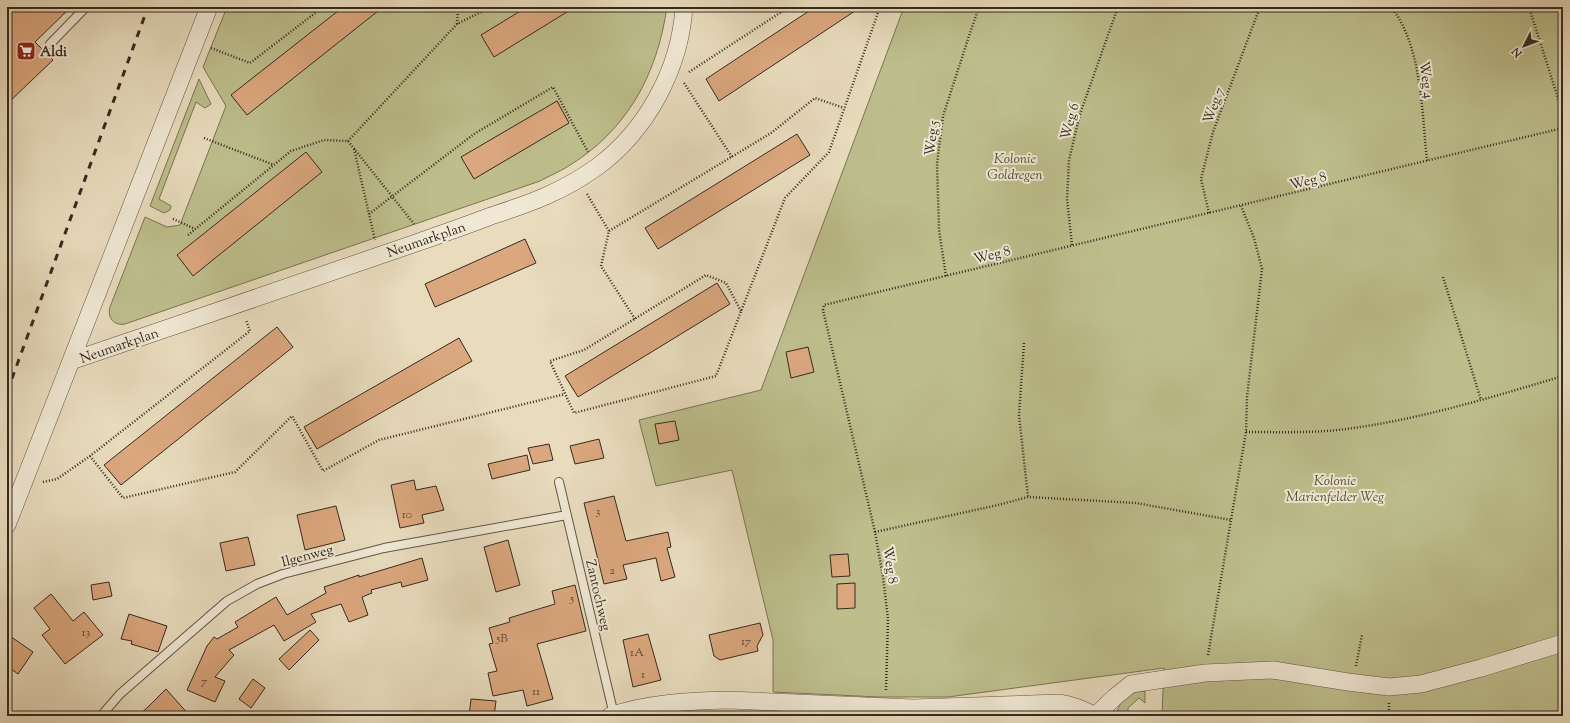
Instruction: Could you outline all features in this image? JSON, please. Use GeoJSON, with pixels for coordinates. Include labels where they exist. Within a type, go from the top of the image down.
{"type":"FeatureCollection","features":[{"type":"Feature","properties":{"kind":"street","name":"Neumarkplan"},"geometry":{"type":"LineString","coordinates":[[7,525],[209,7]]}},
{"type":"Feature","properties":{"kind":"street","name":"Neumarkplan"},"geometry":{"type":"LineString","coordinates":[[71,361],[388,253],[556,193],[598,166],[624,144],[642,122],[658,97],[670,71],[679,43],[684,7]]}},
{"type":"Feature","properties":{"kind":"street"},"geometry":{"type":"LineString","coordinates":[[612,715],[654,706],[701,701],[729,700],[913,708],[1059,703],[1084,709],[1095,716],[1131,684],[1205,673],[1273,670],[1352,683],[1389,687],[1421,684],[1481,668],[1563,643]]}},
{"type":"Feature","properties":{"kind":"lane"},"geometry":{"type":"LineString","coordinates":[[50,44],[86,7]]}},
{"type":"Feature","properties":{"kind":"lane","name":"Zantochweg"},"geometry":{"type":"LineString","coordinates":[[559,482],[612,715]]}},
{"type":"Feature","properties":{"kind":"lane","name":"Ilgenweg"},"geometry":{"type":"LineString","coordinates":[[100,716],[120,694],[227,601],[257,584],[283,574],[384,548],[567,515]]}},
{"type":"Feature","properties":{"kind":"path"},"geometry":{"type":"LineString","coordinates":[[208,46],[250,63],[323,7]]}},
{"type":"Feature","properties":{"kind":"path"},"geometry":{"type":"LineString","coordinates":[[457,24],[458,7]]}},
{"type":"Feature","properties":{"kind":"path"},"geometry":{"type":"LineString","coordinates":[[348,141],[457,24],[491,7]]}},
{"type":"Feature","properties":{"kind":"path"},"geometry":{"type":"LineString","coordinates":[[687,73],[789,7]]}},
{"type":"Feature","properties":{"kind":"path"},"geometry":{"type":"LineString","coordinates":[[742,310],[726,283],[706,275],[584,350],[550,361],[574,412],[716,376],[742,310],[785,198],[829,152],[880,7]]}},
{"type":"Feature","properties":{"kind":"path","name":"Weg 5"},"geometry":{"type":"LineString","coordinates":[[946,276],[939,230],[938,179],[943,116],[979,7]]}},
{"type":"Feature","properties":{"kind":"path","name":"Weg 6"},"geometry":{"type":"LineString","coordinates":[[1072,246],[1067,199],[1069,160],[1080,114],[1118,7]]}},
{"type":"Feature","properties":{"kind":"path","name":"Weg 7"},"geometry":{"type":"LineString","coordinates":[[1209,213],[1202,179],[1213,132],[1260,7]]}},
{"type":"Feature","properties":{"kind":"path","name":"Weg 4"},"geometry":{"type":"LineString","coordinates":[[1391,7],[1400,17],[1412,50],[1417,72],[1427,161]]}},
{"type":"Feature","properties":{"kind":"path"},"geometry":{"type":"LineString","coordinates":[[1529,7],[1563,114]]}},
{"type":"Feature","properties":{"kind":"path"},"geometry":{"type":"LineString","coordinates":[[680,77],[732,157]]}},
{"type":"Feature","properties":{"kind":"path"},"geometry":{"type":"LineString","coordinates":[[369,214],[474,134],[554,87],[590,156]]}},
{"type":"Feature","properties":{"kind":"path"},"geometry":{"type":"LineString","coordinates":[[609,231],[771,133],[816,98],[844,108]]}},
{"type":"Feature","properties":{"kind":"path","name":"Weg 8"},"geometry":{"type":"LineString","coordinates":[[885,707],[888,619],[883,577],[875,532],[823,310],[824,305],[1563,128]]}},
{"type":"Feature","properties":{"kind":"path"},"geometry":{"type":"LineString","coordinates":[[204,138],[274,165]]}},
{"type":"Feature","properties":{"kind":"path"},"geometry":{"type":"LineString","coordinates":[[188,235],[291,151],[324,140],[348,141],[417,228]]}},
{"type":"Feature","properties":{"kind":"path"},"geometry":{"type":"LineString","coordinates":[[354,148],[376,242]]}},
{"type":"Feature","properties":{"kind":"path"},"geometry":{"type":"LineString","coordinates":[[585,190],[609,231],[601,266],[635,319]]}},
{"type":"Feature","properties":{"kind":"path"},"geometry":{"type":"LineString","coordinates":[[1205,673],[1246,432],[1247,397],[1262,269],[1254,238],[1241,206]]}},
{"type":"Feature","properties":{"kind":"path"},"geometry":{"type":"LineString","coordinates":[[173,219],[195,229]]}},
{"type":"Feature","properties":{"kind":"path"},"geometry":{"type":"LineString","coordinates":[[1443,277],[1481,400]]}},
{"type":"Feature","properties":{"kind":"path"},"geometry":{"type":"LineString","coordinates":[[37,484],[57,479],[90,456],[250,331],[244,315]]}},
{"type":"Feature","properties":{"kind":"path"},"geometry":{"type":"LineString","coordinates":[[1024,343],[1019,415],[1028,497]]}},
{"type":"Feature","properties":{"kind":"path"},"geometry":{"type":"LineString","coordinates":[[1246,432],[1337,430],[1425,415],[1563,376]]}},
{"type":"Feature","properties":{"kind":"path"},"geometry":{"type":"LineString","coordinates":[[90,456],[123,498],[235,472],[292,416],[323,471],[379,440],[565,394]]}},
{"type":"Feature","properties":{"kind":"path"},"geometry":{"type":"LineString","coordinates":[[875,532],[1028,497],[1136,503],[1231,520]]}},
{"type":"Feature","properties":{"kind":"path"},"geometry":{"type":"LineString","coordinates":[[1352,683],[1362,635]]}},
{"type":"Feature","properties":{"kind":"green space"},"geometry":{"type":"Polygon","coordinates":[[[227,7],[667,7],[656,56],[636,99],[607,136],[588,153],[564,169],[540,181],[125,324],[118,324],[111,318],[109,311],[110,307],[145,217],[167,227],[180,225],[226,106],[203,67],[227,7]]]}},
{"type":"Feature","properties":{"kind":"green space","name":"Kolonie Marienfelder Weg"},"geometry":{"type":"Polygon","coordinates":[[[904,7],[1563,7],[1563,716],[1162,716],[1164,668],[948,697],[879,697],[773,692],[773,640],[732,470],[656,486],[639,420],[761,390],[904,7]]]}},
{"type":"Feature","properties":{"kind":"green space"},"geometry":{"type":"Polygon","coordinates":[[[199,79],[211,104],[205,108],[196,102],[159,199],[171,206],[170,210],[164,213],[150,206],[199,79]]]}},
{"type":"Feature","properties":{"kind":"green space"},"geometry":{"type":"Polygon","coordinates":[[[1145,691],[1145,703],[1139,698],[1128,708],[1128,716],[1115,716],[1125,698],[1133,693],[1145,691]]]}},
{"type":"Feature","properties":{"kind":"building","name":"Aldi"},"geometry":{"type":"Polygon","coordinates":[[[7,7],[71,7],[35,42],[53,60],[7,104],[7,7]]]}},
{"type":"Feature","properties":{"kind":"building"},"geometry":{"type":"Polygon","coordinates":[[[343,7],[383,7],[247,115],[231,95],[343,7]]]}},
{"type":"Feature","properties":{"kind":"building"},"geometry":{"type":"Polygon","coordinates":[[[527,7],[575,7],[494,57],[481,35],[527,7]]]}},
{"type":"Feature","properties":{"kind":"building"},"geometry":{"type":"Polygon","coordinates":[[[815,7],[861,7],[719,101],[706,79],[815,7]]]}},
{"type":"Feature","properties":{"kind":"building"},"geometry":{"type":"Polygon","coordinates":[[[557,101],[569,123],[474,179],[461,157],[557,101]]]}},
{"type":"Feature","properties":{"kind":"building"},"geometry":{"type":"Polygon","coordinates":[[[797,134],[810,155],[658,249],[645,228],[797,134]]]}},
{"type":"Feature","properties":{"kind":"building"},"geometry":{"type":"Polygon","coordinates":[[[306,152],[322,172],[193,276],[177,255],[306,152]]]}},
{"type":"Feature","properties":{"kind":"building"},"geometry":{"type":"Polygon","coordinates":[[[525,239],[536,263],[435,307],[425,284],[525,239]]]}},
{"type":"Feature","properties":{"kind":"building"},"geometry":{"type":"Polygon","coordinates":[[[717,283],[730,304],[578,397],[565,376],[717,283]]]}},
{"type":"Feature","properties":{"kind":"building"},"geometry":{"type":"Polygon","coordinates":[[[277,327],[293,347],[121,485],[104,465],[277,327]]]}},
{"type":"Feature","properties":{"kind":"building"},"geometry":{"type":"Polygon","coordinates":[[[459,338],[472,361],[317,449],[304,427],[459,338]]]}},
{"type":"Feature","properties":{"kind":"building"},"geometry":{"type":"Polygon","coordinates":[[[808,347],[814,372],[791,378],[786,352],[808,347]]]}},
{"type":"Feature","properties":{"kind":"building"},"geometry":{"type":"Polygon","coordinates":[[[675,421],[679,440],[659,444],[655,424],[675,421]]]}},
{"type":"Feature","properties":{"kind":"building"},"geometry":{"type":"Polygon","coordinates":[[[599,439],[604,458],[575,464],[570,446],[599,439]]]}},
{"type":"Feature","properties":{"kind":"building"},"geometry":{"type":"Polygon","coordinates":[[[549,444],[553,460],[533,464],[528,448],[549,444]]]}},
{"type":"Feature","properties":{"kind":"building"},"geometry":{"type":"Polygon","coordinates":[[[527,455],[530,470],[492,479],[488,464],[527,455]]]}},
{"type":"Feature","properties":{"kind":"building"},"geometry":{"type":"Polygon","coordinates":[[[414,480],[416,490],[436,486],[444,510],[422,515],[424,523],[400,528],[391,485],[414,480]]]}},
{"type":"Feature","properties":{"kind":"building"},"geometry":{"type":"Polygon","coordinates":[[[614,496],[626,541],[668,532],[671,547],[667,548],[675,577],[661,581],[656,558],[623,565],[627,579],[604,584],[584,503],[614,496]]]}},
{"type":"Feature","properties":{"kind":"building"},"geometry":{"type":"Polygon","coordinates":[[[336,506],[345,540],[305,550],[297,515],[336,506]]]}},
{"type":"Feature","properties":{"kind":"building"},"geometry":{"type":"Polygon","coordinates":[[[248,537],[255,565],[226,571],[220,543],[248,537]]]}},
{"type":"Feature","properties":{"kind":"building"},"geometry":{"type":"Polygon","coordinates":[[[508,540],[520,585],[496,592],[484,547],[508,540]]]}},
{"type":"Feature","properties":{"kind":"building"},"geometry":{"type":"Polygon","coordinates":[[[848,554],[850,576],[832,577],[830,555],[848,554]]]}},
{"type":"Feature","properties":{"kind":"building"},"geometry":{"type":"Polygon","coordinates":[[[422,558],[428,580],[402,587],[401,582],[371,590],[372,593],[362,597],[368,615],[349,622],[341,604],[311,614],[316,622],[284,641],[274,625],[229,650],[234,655],[215,677],[225,681],[215,702],[187,690],[207,646],[214,637],[217,639],[238,627],[235,622],[276,597],[287,615],[326,593],[324,587],[359,575],[359,577],[422,558]]]}},
{"type":"Feature","properties":{"kind":"building"},"geometry":{"type":"Polygon","coordinates":[[[109,582],[112,596],[93,600],[91,585],[109,582]]]}},
{"type":"Feature","properties":{"kind":"building"},"geometry":{"type":"Polygon","coordinates":[[[855,583],[855,608],[837,609],[837,584],[855,583]]]}},
{"type":"Feature","properties":{"kind":"building"},"geometry":{"type":"Polygon","coordinates":[[[575,585],[586,631],[537,644],[553,699],[527,706],[523,690],[493,696],[488,673],[497,671],[489,644],[493,643],[489,628],[510,622],[509,618],[555,604],[552,591],[575,585]]]}},
{"type":"Feature","properties":{"kind":"building"},"geometry":{"type":"Polygon","coordinates":[[[51,594],[73,621],[84,612],[103,635],[65,664],[42,635],[50,629],[34,608],[51,594]]]}},
{"type":"Feature","properties":{"kind":"building"},"geometry":{"type":"Polygon","coordinates":[[[129,614],[167,626],[158,652],[131,644],[132,641],[121,639],[129,614]]]}},
{"type":"Feature","properties":{"kind":"building"},"geometry":{"type":"Polygon","coordinates":[[[760,623],[763,635],[757,646],[758,651],[720,660],[714,656],[709,635],[760,623]]]}},
{"type":"Feature","properties":{"kind":"building"},"geometry":{"type":"Polygon","coordinates":[[[310,630],[319,640],[289,670],[279,659],[310,630]]]}},
{"type":"Feature","properties":{"kind":"building"},"geometry":{"type":"Polygon","coordinates":[[[7,634],[33,652],[18,674],[7,666],[7,634]]]}},
{"type":"Feature","properties":{"kind":"building"},"geometry":{"type":"Polygon","coordinates":[[[648,634],[661,680],[633,687],[623,640],[648,634]]]}},
{"type":"Feature","properties":{"kind":"building"},"geometry":{"type":"Polygon","coordinates":[[[253,679],[265,688],[251,708],[239,699],[253,679]]]}},
{"type":"Feature","properties":{"kind":"building"},"geometry":{"type":"Polygon","coordinates":[[[166,689],[190,716],[138,716],[150,705],[166,689]]]}},
{"type":"Feature","properties":{"kind":"building"},"geometry":{"type":"Polygon","coordinates":[[[471,699],[496,701],[494,716],[469,716],[471,699]]]}},
{"type":"Feature","properties":{"kind":"railway"},"geometry":{"type":"LineString","coordinates":[[7,392],[148,7]]}},
{"type":"Feature","properties":{"kind":"place","name":"Aldi"},"geometry":{"type":"Point","coordinates":[26,51]}},
{"type":"Feature","properties":{"kind":"park label","name":"Kolonie Goldregen"},"geometry":{"type":"Point","coordinates":[1015,166]}}]}
